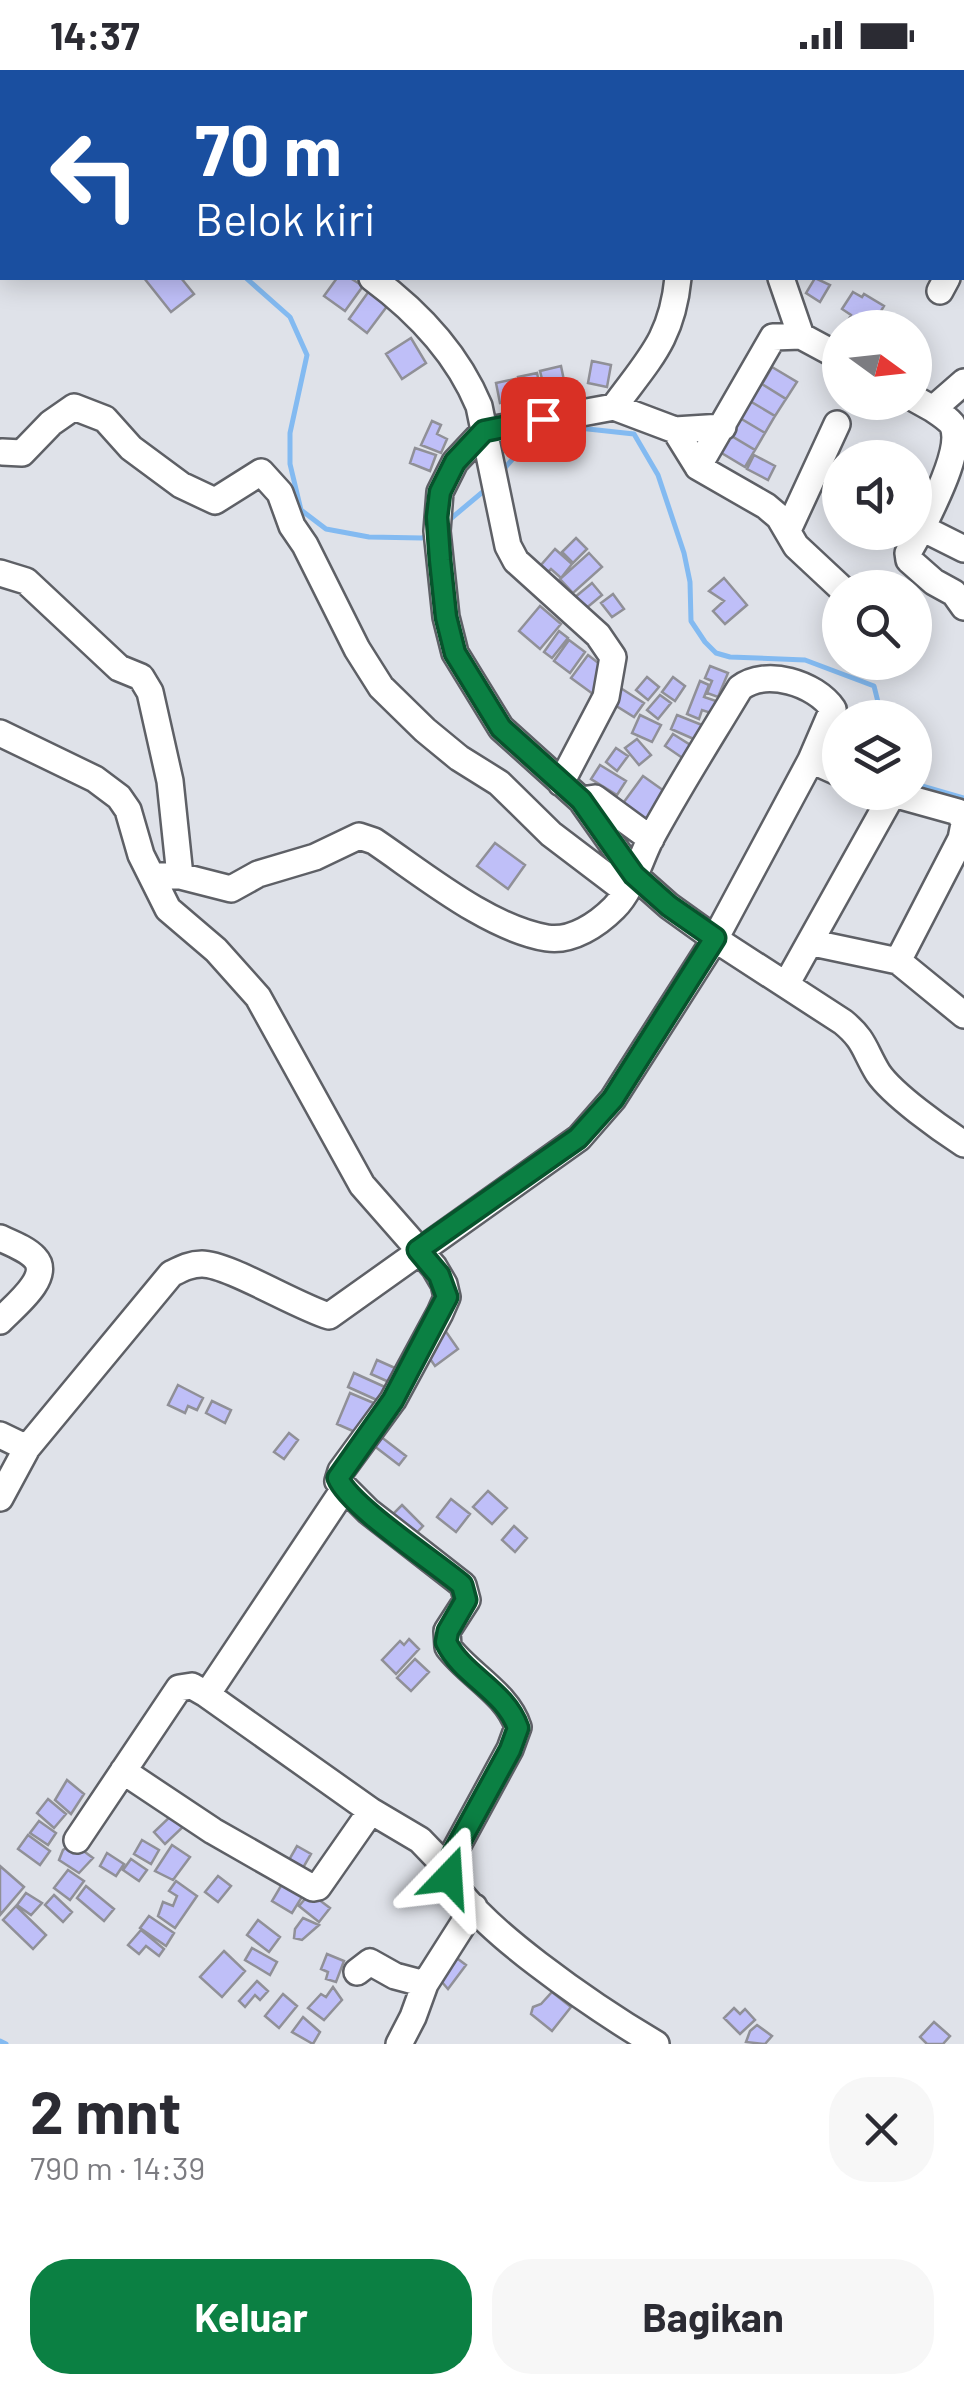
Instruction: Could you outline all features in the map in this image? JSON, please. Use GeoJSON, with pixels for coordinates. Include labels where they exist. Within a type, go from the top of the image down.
{"type":"FeatureCollection","features":[{"type":"Feature","properties":{"kind":"street"},"geometry":{"type":"LineString","coordinates":[[374,280],[418,316],[456,362],[479,406],[504,528],[516,561],[598,636],[613,657],[606,697],[571,792]]}},
{"type":"Feature","properties":{"kind":"street"},"geometry":{"type":"LineString","coordinates":[[614,407],[667,333],[678,280]]}},
{"type":"Feature","properties":{"kind":"street"},"geometry":{"type":"LineString","coordinates":[[698,467],[772,337],[779,280]]}},
{"type":"Feature","properties":{"kind":"street"},"geometry":{"type":"LineString","coordinates":[[780,280],[802,336]]}},
{"type":"Feature","properties":{"kind":"street"},"geometry":{"type":"LineString","coordinates":[[772,337],[802,336],[822,347]]}},
{"type":"Feature","properties":{"kind":"street"},"geometry":{"type":"LineString","coordinates":[[932,400],[964,382]]}},
{"type":"Feature","properties":{"kind":"street"},"geometry":{"type":"LineString","coordinates":[[1,453],[22,453],[51,423],[74,407],[105,419],[131,448],[181,484],[215,500],[261,472],[280,493],[292,526],[381,687],[425,730],[499,783],[551,834],[669,906],[860,1036],[880,1076],[964,1144]]}},
{"type":"Feature","properties":{"kind":"street"},"geometry":{"type":"LineString","coordinates":[[630,883],[571,792],[501,728],[455,653],[446,617],[437,524],[440,492],[455,462],[484,431],[614,407],[675,430],[722,426]]}},
{"type":"Feature","properties":{"kind":"street"},"geometry":{"type":"LineString","coordinates":[[932,410],[952,424],[957,436],[956,454],[932,506]]}},
{"type":"Feature","properties":{"kind":"street"},"geometry":{"type":"LineString","coordinates":[[788,530],[837,424]]}},
{"type":"Feature","properties":{"kind":"street"},"geometry":{"type":"LineString","coordinates":[[675,430],[698,467],[766,506],[788,530],[796,546],[822,570]]}},
{"type":"Feature","properties":{"kind":"street"},"geometry":{"type":"LineString","coordinates":[[932,533],[964,550]]}},
{"type":"Feature","properties":{"kind":"street"},"geometry":{"type":"LineString","coordinates":[[910,550],[909,560],[934,582],[954,592],[964,607]]}},
{"type":"Feature","properties":{"kind":"street"},"geometry":{"type":"LineString","coordinates":[[0,573],[26,581],[119,668],[141,677],[150,692],[170,780],[180,876]]}},
{"type":"Feature","properties":{"kind":"street"},"geometry":{"type":"LineString","coordinates":[[0,1498],[26,1448],[160,1286],[187,1266],[215,1266],[329,1316],[578,1138],[613,1099],[715,938],[811,760],[833,709],[798,685],[778,679],[750,680],[740,688],[614,908],[584,931],[568,937],[548,938],[470,907],[374,841],[360,836],[316,857],[258,874],[231,889],[180,876],[152,876]]}},
{"type":"Feature","properties":{"kind":"street"},"geometry":{"type":"LineString","coordinates":[[0,733],[94,779],[118,797],[133,823],[142,854],[168,909],[216,950],[258,997],[362,1184],[439,1275],[447,1297],[393,1400],[341,1471],[338,1482],[462,1585],[466,1600],[446,1642],[453,1654],[510,1711],[518,1728],[510,1750],[446,1867]]}},
{"type":"Feature","properties":{"kind":"street"},"geometry":{"type":"LineString","coordinates":[[811,760],[822,765]]}},
{"type":"Feature","properties":{"kind":"street"},"geometry":{"type":"LineString","coordinates":[[571,792],[595,798],[651,840]]}},
{"type":"Feature","properties":{"kind":"street"},"geometry":{"type":"LineString","coordinates":[[898,961],[960,839],[964,823],[958,812],[932,805]]}},
{"type":"Feature","properties":{"kind":"street"},"geometry":{"type":"LineString","coordinates":[[787,984],[881,810]]}},
{"type":"Feature","properties":{"kind":"street"},"geometry":{"type":"LineString","coordinates":[[812,942],[898,961],[964,1014]]}},
{"type":"Feature","properties":{"kind":"street"},"geometry":{"type":"LineString","coordinates":[[0,1238],[36,1259],[40,1267],[36,1282],[0,1321]]}},
{"type":"Feature","properties":{"kind":"street"},"geometry":{"type":"LineString","coordinates":[[0,1435],[26,1448]]}},
{"type":"Feature","properties":{"kind":"street"},"geometry":{"type":"LineString","coordinates":[[206,1694],[344,1490]]}},
{"type":"Feature","properties":{"kind":"street"},"geometry":{"type":"LineString","coordinates":[[77,1840],[180,1688],[192,1686],[371,1812],[420,1840],[446,1867],[454,1886],[522,1951],[656,2044]]}},
{"type":"Feature","properties":{"kind":"street"},"geometry":{"type":"LineString","coordinates":[[123,1771],[213,1831],[313,1888],[318,1887],[371,1812]]}},
{"type":"Feature","properties":{"kind":"street"},"geometry":{"type":"LineString","coordinates":[[399,2044],[414,2017],[425,1984],[474,1907]]}},
{"type":"Feature","properties":{"kind":"street"},"geometry":{"type":"LineString","coordinates":[[357,1972],[370,1962],[395,1976],[425,1984]]}},
{"type":"Feature","properties":{"kind":"building"},"geometry":{"type":"Polygon","coordinates":[[[146,280],[183,280],[194,294],[171,312],[146,280]]]}},
{"type":"Feature","properties":{"kind":"building"},"geometry":{"type":"Polygon","coordinates":[[[336,280],[353,280],[363,286],[345,311],[324,296],[336,280]]]}},
{"type":"Feature","properties":{"kind":"building"},"geometry":{"type":"Polygon","coordinates":[[[814,280],[830,285],[820,302],[806,293],[814,280]]]}},
{"type":"Feature","properties":{"kind":"building"},"geometry":{"type":"Polygon","coordinates":[[[369,291],[388,305],[367,333],[349,319],[369,291]]]}},
{"type":"Feature","properties":{"kind":"building"},"geometry":{"type":"Polygon","coordinates":[[[853,292],[884,306],[882,310],[842,309],[853,292]]]}},
{"type":"Feature","properties":{"kind":"building"},"geometry":{"type":"Polygon","coordinates":[[[411,338],[426,363],[402,379],[386,354],[411,338]]]}},
{"type":"Feature","properties":{"kind":"building"},"geometry":{"type":"Polygon","coordinates":[[[592,361],[611,365],[607,387],[588,383],[592,361]]]}},
{"type":"Feature","properties":{"kind":"building"},"geometry":{"type":"Polygon","coordinates":[[[561,366],[566,390],[546,395],[540,371],[561,366]]]}},
{"type":"Feature","properties":{"kind":"building"},"geometry":{"type":"Polygon","coordinates":[[[772,367],[797,382],[786,399],[762,384],[772,367]]]}},
{"type":"Feature","properties":{"kind":"building"},"geometry":{"type":"Polygon","coordinates":[[[537,373],[542,395],[524,400],[518,377],[537,373]]]}},
{"type":"Feature","properties":{"kind":"building"},"geometry":{"type":"Polygon","coordinates":[[[515,379],[519,399],[500,403],[496,383],[515,379]]]}},
{"type":"Feature","properties":{"kind":"building"},"geometry":{"type":"Polygon","coordinates":[[[762,384],[786,399],[775,416],[750,401],[762,384]]]}},
{"type":"Feature","properties":{"kind":"building"},"geometry":{"type":"Polygon","coordinates":[[[750,401],[775,416],[765,433],[740,418],[750,401]]]}},
{"type":"Feature","properties":{"kind":"building"},"geometry":{"type":"Polygon","coordinates":[[[740,418],[765,433],[755,450],[730,435],[740,418]]]}},
{"type":"Feature","properties":{"kind":"building"},"geometry":{"type":"Polygon","coordinates":[[[432,421],[441,425],[437,434],[447,439],[441,453],[421,445],[432,421]]]}},
{"type":"Feature","properties":{"kind":"building"},"geometry":{"type":"Polygon","coordinates":[[[730,435],[755,450],[745,467],[720,452],[730,435]]]}},
{"type":"Feature","properties":{"kind":"building"},"geometry":{"type":"Polygon","coordinates":[[[415,448],[436,455],[430,471],[410,463],[415,448]]]}},
{"type":"Feature","properties":{"kind":"building"},"geometry":{"type":"Polygon","coordinates":[[[754,455],[775,466],[768,480],[747,469],[754,455]]]}},
{"type":"Feature","properties":{"kind":"building"},"geometry":{"type":"Polygon","coordinates":[[[576,538],[587,549],[573,563],[562,552],[576,538]]]}},
{"type":"Feature","properties":{"kind":"building"},"geometry":{"type":"Polygon","coordinates":[[[555,549],[572,564],[561,578],[541,565],[555,549]]]}},
{"type":"Feature","properties":{"kind":"building"},"geometry":{"type":"Polygon","coordinates":[[[589,553],[602,567],[573,593],[560,579],[589,553]]]}},
{"type":"Feature","properties":{"kind":"building"},"geometry":{"type":"Polygon","coordinates":[[[724,578],[747,605],[725,624],[713,611],[724,601],[709,591],[724,578]]]}},
{"type":"Feature","properties":{"kind":"building"},"geometry":{"type":"Polygon","coordinates":[[[592,583],[602,595],[584,610],[574,598],[592,583]]]}},
{"type":"Feature","properties":{"kind":"building"},"geometry":{"type":"Polygon","coordinates":[[[613,594],[624,609],[612,617],[601,603],[613,594]]]}},
{"type":"Feature","properties":{"kind":"building"},"geometry":{"type":"Polygon","coordinates":[[[540,606],[561,624],[540,649],[519,631],[540,606]]]}},
{"type":"Feature","properties":{"kind":"building"},"geometry":{"type":"Polygon","coordinates":[[[559,631],[568,638],[552,658],[544,652],[559,631]]]}},
{"type":"Feature","properties":{"kind":"building"},"geometry":{"type":"Polygon","coordinates":[[[569,640],[585,652],[570,673],[554,661],[569,640]]]}},
{"type":"Feature","properties":{"kind":"building"},"geometry":{"type":"Polygon","coordinates":[[[588,655],[610,672],[593,694],[571,678],[588,655]]]}},
{"type":"Feature","properties":{"kind":"building"},"geometry":{"type":"Polygon","coordinates":[[[710,666],[728,673],[718,697],[707,693],[712,681],[705,678],[710,666]]]}},
{"type":"Feature","properties":{"kind":"building"},"geometry":{"type":"Polygon","coordinates":[[[647,677],[659,687],[648,700],[636,690],[647,677]]]}},
{"type":"Feature","properties":{"kind":"building"},"geometry":{"type":"Polygon","coordinates":[[[673,677],[685,686],[675,701],[662,692],[673,677]]]}},
{"type":"Feature","properties":{"kind":"building"},"geometry":{"type":"Polygon","coordinates":[[[700,681],[709,685],[704,697],[716,701],[711,713],[702,710],[699,719],[687,714],[700,681]]]}},
{"type":"Feature","properties":{"kind":"building"},"geometry":{"type":"Polygon","coordinates":[[[619,687],[644,703],[634,717],[610,702],[619,687]]]}},
{"type":"Feature","properties":{"kind":"building"},"geometry":{"type":"Polygon","coordinates":[[[660,695],[671,703],[658,719],[647,710],[660,695]]]}},
{"type":"Feature","properties":{"kind":"building"},"geometry":{"type":"Polygon","coordinates":[[[640,715],[661,725],[652,742],[632,733],[640,715]]]}},
{"type":"Feature","properties":{"kind":"building"},"geometry":{"type":"Polygon","coordinates":[[[677,715],[702,725],[696,740],[671,729],[677,715]]]}},
{"type":"Feature","properties":{"kind":"building"},"geometry":{"type":"Polygon","coordinates":[[[673,734],[692,746],[684,759],[665,746],[673,734]]]}},
{"type":"Feature","properties":{"kind":"building"},"geometry":{"type":"Polygon","coordinates":[[[637,739],[651,755],[639,765],[625,748],[637,739]]]}},
{"type":"Feature","properties":{"kind":"building"},"geometry":{"type":"Polygon","coordinates":[[[616,748],[628,756],[617,771],[606,762],[616,748]]]}},
{"type":"Feature","properties":{"kind":"building"},"geometry":{"type":"Polygon","coordinates":[[[600,765],[626,781],[617,795],[591,779],[600,765]]]}},
{"type":"Feature","properties":{"kind":"building"},"geometry":{"type":"Polygon","coordinates":[[[643,776],[667,793],[645,824],[621,806],[643,776]]]}},
{"type":"Feature","properties":{"kind":"building"},"geometry":{"type":"Polygon","coordinates":[[[495,843],[525,865],[508,889],[477,866],[495,843]]]}},
{"type":"Feature","properties":{"kind":"building"},"geometry":{"type":"Polygon","coordinates":[[[442,1326],[458,1349],[435,1366],[426,1353],[442,1326]]]}},
{"type":"Feature","properties":{"kind":"building"},"geometry":{"type":"Polygon","coordinates":[[[377,1360],[395,1368],[389,1382],[371,1374],[377,1360]]]}},
{"type":"Feature","properties":{"kind":"building"},"geometry":{"type":"Polygon","coordinates":[[[354,1373],[385,1387],[379,1401],[348,1387],[354,1373]]]}},
{"type":"Feature","properties":{"kind":"building"},"geometry":{"type":"Polygon","coordinates":[[[178,1385],[203,1398],[197,1410],[188,1406],[185,1413],[168,1405],[178,1385]]]}},
{"type":"Feature","properties":{"kind":"building"},"geometry":{"type":"Polygon","coordinates":[[[350,1393],[376,1404],[362,1435],[337,1424],[350,1393]]]}},
{"type":"Feature","properties":{"kind":"building"},"geometry":{"type":"Polygon","coordinates":[[[212,1401],[231,1410],[225,1423],[206,1413],[212,1401]]]}},
{"type":"Feature","properties":{"kind":"building"},"geometry":{"type":"Polygon","coordinates":[[[289,1433],[298,1440],[284,1459],[274,1452],[289,1433]]]}},
{"type":"Feature","properties":{"kind":"building"},"geometry":{"type":"Polygon","coordinates":[[[376,1433],[406,1456],[399,1465],[369,1442],[376,1433]]]}},
{"type":"Feature","properties":{"kind":"building"},"geometry":{"type":"Polygon","coordinates":[[[488,1491],[507,1508],[492,1524],[473,1507],[488,1491]]]}},
{"type":"Feature","properties":{"kind":"building"},"geometry":{"type":"Polygon","coordinates":[[[451,1499],[470,1514],[456,1532],[437,1517],[451,1499]]]}},
{"type":"Feature","properties":{"kind":"building"},"geometry":{"type":"Polygon","coordinates":[[[402,1505],[423,1526],[410,1540],[388,1519],[402,1505]]]}},
{"type":"Feature","properties":{"kind":"building"},"geometry":{"type":"Polygon","coordinates":[[[514,1526],[527,1538],[515,1552],[502,1540],[514,1526]]]}},
{"type":"Feature","properties":{"kind":"building"},"geometry":{"type":"Polygon","coordinates":[[[409,1639],[419,1649],[396,1674],[382,1660],[400,1641],[404,1645],[409,1639]]]}},
{"type":"Feature","properties":{"kind":"building"},"geometry":{"type":"Polygon","coordinates":[[[415,1659],[429,1672],[411,1691],[397,1678],[415,1659]]]}},
{"type":"Feature","properties":{"kind":"building"},"geometry":{"type":"Polygon","coordinates":[[[67,1780],[84,1794],[71,1814],[55,1800],[67,1780]]]}},
{"type":"Feature","properties":{"kind":"building"},"geometry":{"type":"Polygon","coordinates":[[[48,1799],[66,1814],[54,1828],[37,1813],[48,1799]]]}},
{"type":"Feature","properties":{"kind":"building"},"geometry":{"type":"Polygon","coordinates":[[[175,1812],[186,1824],[165,1844],[154,1832],[175,1812]]]}},
{"type":"Feature","properties":{"kind":"building"},"geometry":{"type":"Polygon","coordinates":[[[39,1821],[56,1833],[48,1845],[30,1833],[39,1821]]]}},
{"type":"Feature","properties":{"kind":"building"},"geometry":{"type":"Polygon","coordinates":[[[28,1835],[50,1851],[40,1865],[18,1849],[28,1835]]]}},
{"type":"Feature","properties":{"kind":"building"},"geometry":{"type":"Polygon","coordinates":[[[142,1840],[159,1850],[151,1864],[134,1854],[142,1840]]]}},
{"type":"Feature","properties":{"kind":"building"},"geometry":{"type":"Polygon","coordinates":[[[74,1844],[93,1858],[79,1873],[59,1860],[63,1850],[74,1844]]]}},
{"type":"Feature","properties":{"kind":"building"},"geometry":{"type":"Polygon","coordinates":[[[172,1845],[190,1857],[173,1880],[155,1871],[172,1845]]]}},
{"type":"Feature","properties":{"kind":"building"},"geometry":{"type":"Polygon","coordinates":[[[297,1846],[311,1854],[300,1873],[286,1865],[297,1846]]]}},
{"type":"Feature","properties":{"kind":"building"},"geometry":{"type":"Polygon","coordinates":[[[107,1853],[124,1864],[116,1876],[100,1866],[107,1853]]]}},
{"type":"Feature","properties":{"kind":"building"},"geometry":{"type":"Polygon","coordinates":[[[131,1859],[147,1870],[139,1881],[123,1870],[131,1859]]]}},
{"type":"Feature","properties":{"kind":"building"},"geometry":{"type":"Polygon","coordinates":[[[0,1866],[24,1887],[0,1915],[0,1866]]]}},
{"type":"Feature","properties":{"kind":"building"},"geometry":{"type":"Polygon","coordinates":[[[68,1870],[84,1881],[70,1900],[54,1888],[68,1870]]]}},
{"type":"Feature","properties":{"kind":"building"},"geometry":{"type":"Polygon","coordinates":[[[218,1876],[231,1886],[218,1902],[205,1892],[218,1876]]]}},
{"type":"Feature","properties":{"kind":"building"},"geometry":{"type":"Polygon","coordinates":[[[285,1879],[305,1892],[292,1913],[272,1901],[285,1879]]]}},
{"type":"Feature","properties":{"kind":"building"},"geometry":{"type":"Polygon","coordinates":[[[176,1881],[197,1896],[175,1928],[158,1916],[163,1902],[173,1906],[177,1896],[169,1891],[176,1881]]]}},
{"type":"Feature","properties":{"kind":"building"},"geometry":{"type":"Polygon","coordinates":[[[86,1886],[114,1909],[104,1921],[77,1898],[86,1886]]]}},
{"type":"Feature","properties":{"kind":"building"},"geometry":{"type":"Polygon","coordinates":[[[26,1893],[42,1903],[31,1915],[17,1905],[26,1893]]]}},
{"type":"Feature","properties":{"kind":"building"},"geometry":{"type":"Polygon","coordinates":[[[310,1893],[330,1908],[319,1922],[299,1906],[310,1893]]]}},
{"type":"Feature","properties":{"kind":"building"},"geometry":{"type":"Polygon","coordinates":[[[54,1895],[72,1912],[63,1922],[45,1905],[54,1895]]]}},
{"type":"Feature","properties":{"kind":"building"},"geometry":{"type":"Polygon","coordinates":[[[16,1906],[46,1935],[33,1949],[3,1920],[16,1906]]]}},
{"type":"Feature","properties":{"kind":"building"},"geometry":{"type":"Polygon","coordinates":[[[149,1916],[174,1933],[166,1946],[140,1928],[149,1916]]]}},
{"type":"Feature","properties":{"kind":"building"},"geometry":{"type":"Polygon","coordinates":[[[303,1918],[319,1925],[302,1940],[294,1938],[303,1918]]]}},
{"type":"Feature","properties":{"kind":"building"},"geometry":{"type":"Polygon","coordinates":[[[258,1920],[280,1937],[269,1952],[247,1935],[258,1920]]]}},
{"type":"Feature","properties":{"kind":"building"},"geometry":{"type":"Polygon","coordinates":[[[141,1930],[164,1949],[159,1956],[146,1946],[139,1954],[128,1945],[141,1930]]]}},
{"type":"Feature","properties":{"kind":"building"},"geometry":{"type":"Polygon","coordinates":[[[252,1948],[277,1962],[270,1975],[245,1960],[252,1948]]]}},
{"type":"Feature","properties":{"kind":"building"},"geometry":{"type":"Polygon","coordinates":[[[224,1951],[245,1971],[222,1997],[200,1977],[224,1951]]]}},
{"type":"Feature","properties":{"kind":"building"},"geometry":{"type":"Polygon","coordinates":[[[327,1954],[344,1961],[336,1982],[326,1979],[328,1972],[321,1969],[327,1954]]]}},
{"type":"Feature","properties":{"kind":"building"},"geometry":{"type":"Polygon","coordinates":[[[447,1958],[466,1965],[448,1989],[435,1974],[447,1958]]]}},
{"type":"Feature","properties":{"kind":"building"},"geometry":{"type":"Polygon","coordinates":[[[257,1981],[268,1991],[260,2000],[255,1995],[245,2007],[239,2001],[257,1981]]]}},
{"type":"Feature","properties":{"kind":"building"},"geometry":{"type":"Polygon","coordinates":[[[333,1987],[342,2000],[324,2020],[308,2008],[321,1994],[326,1997],[333,1987]]]}},
{"type":"Feature","properties":{"kind":"building"},"geometry":{"type":"Polygon","coordinates":[[[552,1992],[571,2007],[552,2031],[531,2014],[533,2007],[552,1992]]]}},
{"type":"Feature","properties":{"kind":"building"},"geometry":{"type":"Polygon","coordinates":[[[283,1994],[297,2006],[279,2028],[265,2016],[283,1994]]]}},
{"type":"Feature","properties":{"kind":"building"},"geometry":{"type":"Polygon","coordinates":[[[734,2008],[740,2014],[745,2009],[755,2020],[740,2034],[724,2018],[734,2008]]]}},
{"type":"Feature","properties":{"kind":"building"},"geometry":{"type":"Polygon","coordinates":[[[303,2017],[320,2032],[313,2044],[292,2032],[303,2017]]]}},
{"type":"Feature","properties":{"kind":"building"},"geometry":{"type":"Polygon","coordinates":[[[934,2022],[950,2036],[943,2044],[927,2044],[920,2037],[934,2022]]]}},
{"type":"Feature","properties":{"kind":"building"},"geometry":{"type":"Polygon","coordinates":[[[757,2025],[772,2036],[765,2044],[746,2042],[757,2025]]]}},
{"type":"Feature","properties":{"kind":"waterway"},"geometry":{"type":"LineString","coordinates":[[248,280],[290,317],[307,355],[290,433],[290,464],[301,510],[326,529],[369,537],[422,538],[430,533]]}},
{"type":"Feature","properties":{"kind":"waterway"},"geometry":{"type":"LineString","coordinates":[[503,470],[525,445],[579,428],[634,434],[658,475],[684,553],[691,621],[705,642],[716,653],[730,657],[805,660],[874,686],[878,700]]}},
{"type":"Feature","properties":{"kind":"waterway"},"geometry":{"type":"LineString","coordinates":[[448,521],[485,490]]}},
{"type":"Feature","properties":{"kind":"waterway"},"geometry":{"type":"LineString","coordinates":[[932,789],[964,798]]}},
{"type":"Feature","properties":{"kind":"waterway"},"geometry":{"type":"LineString","coordinates":[[0,2041],[6,2044]]}},
{"type":"Feature","properties":{"kind":"route"},"geometry":{"type":"LineString","coordinates":[[449,1877],[446,1867],[510,1750],[518,1728],[510,1711],[453,1654],[446,1642],[448,1631],[465,1606],[466,1590],[344,1490],[338,1478],[393,1400],[447,1297],[439,1275],[418,1250],[578,1138],[613,1099],[715,938],[634,875],[581,800],[501,728],[455,653],[446,617],[437,530],[440,492],[455,462],[484,431],[543,419]]}}]}
